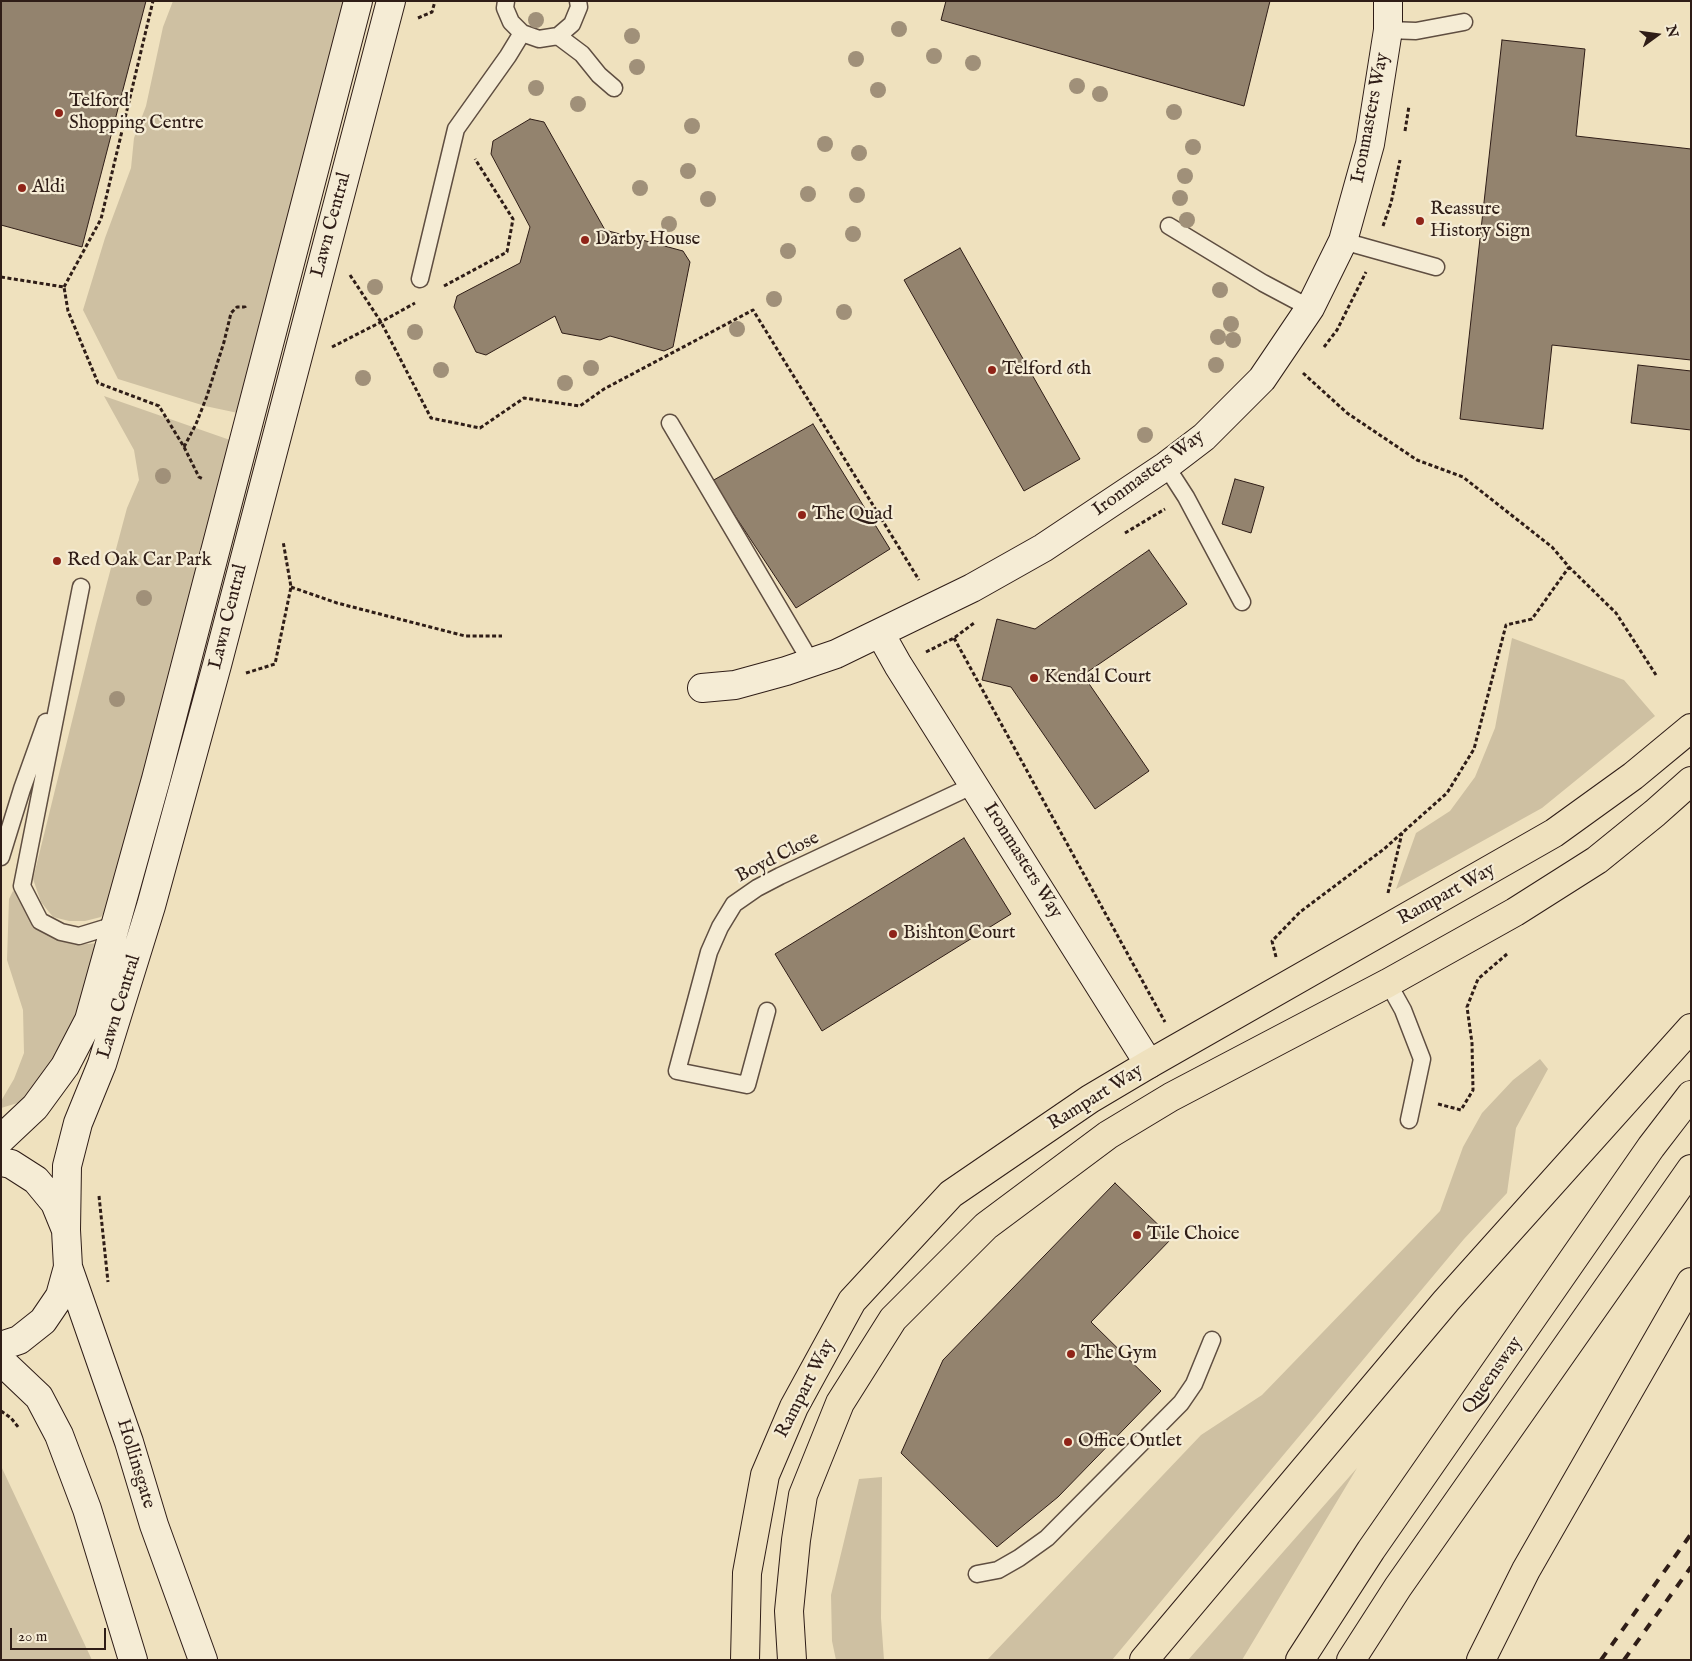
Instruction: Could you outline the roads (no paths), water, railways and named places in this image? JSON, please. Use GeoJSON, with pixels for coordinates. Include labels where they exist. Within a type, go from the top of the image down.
{"type":"FeatureCollection","features":[{"type":"Feature","properties":{"kind":"main road","name":"Rampart Way"},"geometry":{"type":"LineString","coordinates":[[745,1660],[747,1574],[765,1475],[794,1407],[852,1301],[951,1194],[1090,1099],[1554,833],[1633,776],[1691,728]]}},
{"type":"Feature","properties":{"kind":"main road","name":"Rampart Way"},"geometry":{"type":"LineString","coordinates":[[792,1660],[788,1611],[796,1540],[804,1495],[840,1403],[893,1319],[986,1226],[1108,1135],[1171,1097],[1388,983],[1515,912],[1597,860],[1691,781]]}},
{"type":"Feature","properties":{"kind":"main road"},"geometry":{"type":"LineString","coordinates":[[1144,1660],[1446,1301],[1691,1028]]}},
{"type":"Feature","properties":{"kind":"main road","name":"Queensway"},"geometry":{"type":"LineString","coordinates":[[1300,1660],[1371,1550],[1646,1155],[1691,1095]]}},
{"type":"Feature","properties":{"kind":"main road"},"geometry":{"type":"LineString","coordinates":[[1352,1660],[1404,1579],[1691,1169]]}},
{"type":"Feature","properties":{"kind":"main road"},"geometry":{"type":"LineString","coordinates":[[1481,1660],[1526,1570],[1691,1282]]}},
{"type":"Feature","properties":{"kind":"street","name":"Lawn Central"},"geometry":{"type":"LineString","coordinates":[[1,1139],[35,1107],[65,1066],[89,1020],[156,779],[358,1]]}},
{"type":"Feature","properties":{"kind":"street","name":"Ironmasters Way"},"geometry":{"type":"LineString","coordinates":[[702,688],[735,685],[786,671],[836,654],[972,588],[1043,548],[1166,466],[1204,437],[1262,379],[1310,308],[1343,241],[1370,144],[1388,30],[1388,1]]}},
{"type":"Feature","properties":{"kind":"street","name":"Lawn Central"},"geometry":{"type":"LineString","coordinates":[[68,1267],[66,1230],[67,1166],[78,1123],[102,1064],[151,906],[394,4]]}},
{"type":"Feature","properties":{"kind":"street","name":"Ironmasters Way"},"geometry":{"type":"LineString","coordinates":[[880,633],[898,665],[1149,1064]]}},
{"type":"Feature","properties":{"kind":"street"},"geometry":{"type":"LineString","coordinates":[[1,1162],[11,1164],[36,1180],[55,1203],[66,1230]]}},
{"type":"Feature","properties":{"kind":"street"},"geometry":{"type":"LineString","coordinates":[[1,1346],[19,1340],[43,1321],[60,1296],[68,1267]]}},
{"type":"Feature","properties":{"kind":"street","name":"Hollinsgate"},"geometry":{"type":"LineString","coordinates":[[68,1267],[127,1436],[154,1525],[203,1660]]}},
{"type":"Feature","properties":{"kind":"street"},"geometry":{"type":"LineString","coordinates":[[1,1361],[39,1397],[59,1435],[87,1509],[133,1660]]}},
{"type":"Feature","properties":{"kind":"lane"},"geometry":{"type":"LineString","coordinates":[[506,1],[505,8],[511,22],[522,33],[539,39],[558,36],[572,24],[579,6],[578,1]]}},
{"type":"Feature","properties":{"kind":"lane"},"geometry":{"type":"LineString","coordinates":[[1388,30],[1416,31],[1464,22]]}},
{"type":"Feature","properties":{"kind":"lane"},"geometry":{"type":"LineString","coordinates":[[420,279],[456,129],[522,33]]}},
{"type":"Feature","properties":{"kind":"lane"},"geometry":{"type":"LineString","coordinates":[[558,36],[582,54],[599,75],[614,88]]}},
{"type":"Feature","properties":{"kind":"lane"},"geometry":{"type":"LineString","coordinates":[[1169,226],[1263,283],[1310,308]]}},
{"type":"Feature","properties":{"kind":"lane"},"geometry":{"type":"LineString","coordinates":[[1343,241],[1436,267]]}},
{"type":"Feature","properties":{"kind":"lane"},"geometry":{"type":"LineString","coordinates":[[670,423],[811,662]]}},
{"type":"Feature","properties":{"kind":"lane"},"geometry":{"type":"LineString","coordinates":[[1166,466],[1186,497],[1242,602]]}},
{"type":"Feature","properties":{"kind":"lane"},"geometry":{"type":"LineString","coordinates":[[81,588],[22,886],[40,921],[60,932],[79,936],[115,925]]}},
{"type":"Feature","properties":{"kind":"lane"},"geometry":{"type":"LineString","coordinates":[[1,858],[22,789],[62,684]]}},
{"type":"Feature","properties":{"kind":"lane","name":"Boyd Close"},"geometry":{"type":"LineString","coordinates":[[767,1011],[747,1085],[677,1071],[709,952],[720,927],[734,904],[757,888],[780,876],[974,785]]}},
{"type":"Feature","properties":{"kind":"lane"},"geometry":{"type":"LineString","coordinates":[[1388,983],[1403,1010],[1422,1060],[1409,1120]]}},
{"type":"Feature","properties":{"kind":"lane"},"geometry":{"type":"LineString","coordinates":[[977,1574],[998,1570],[1047,1538],[1181,1403],[1194,1384],[1212,1340]]}},
{"type":"Feature","properties":{"kind":"railway"},"geometry":{"type":"LineString","coordinates":[[1601,1660],[1691,1534]]}},
{"type":"Feature","properties":{"kind":"railway"},"geometry":{"type":"LineString","coordinates":[[1624,1660],[1691,1567]]}},
{"type":"Feature","properties":{"kind":"place","name":"Telford Shopping Centre"},"geometry":{"type":"Point","coordinates":[59,113]}},
{"type":"Feature","properties":{"kind":"place","name":"Aldi"},"geometry":{"type":"Point","coordinates":[22,188]}},
{"type":"Feature","properties":{"kind":"place","name":"Reassure History Sign"},"geometry":{"type":"Point","coordinates":[1420,221]}},
{"type":"Feature","properties":{"kind":"place","name":"Darby House"},"geometry":{"type":"Point","coordinates":[585,240]}},
{"type":"Feature","properties":{"kind":"place","name":"Telford 6th"},"geometry":{"type":"Point","coordinates":[992,370]}},
{"type":"Feature","properties":{"kind":"place","name":"The Quad"},"geometry":{"type":"Point","coordinates":[802,515]}},
{"type":"Feature","properties":{"kind":"place","name":"Red Oak Car Park"},"geometry":{"type":"Point","coordinates":[57,561]}},
{"type":"Feature","properties":{"kind":"place","name":"Kendal Court"},"geometry":{"type":"Point","coordinates":[1034,678]}},
{"type":"Feature","properties":{"kind":"place","name":"Bishton Court"},"geometry":{"type":"Point","coordinates":[893,934]}},
{"type":"Feature","properties":{"kind":"place","name":"Tile Choice"},"geometry":{"type":"Point","coordinates":[1137,1235]}},
{"type":"Feature","properties":{"kind":"place","name":"The Gym"},"geometry":{"type":"Point","coordinates":[1071,1354]}},
{"type":"Feature","properties":{"kind":"place","name":"Office Outlet"},"geometry":{"type":"Point","coordinates":[1068,1442]}}]}
